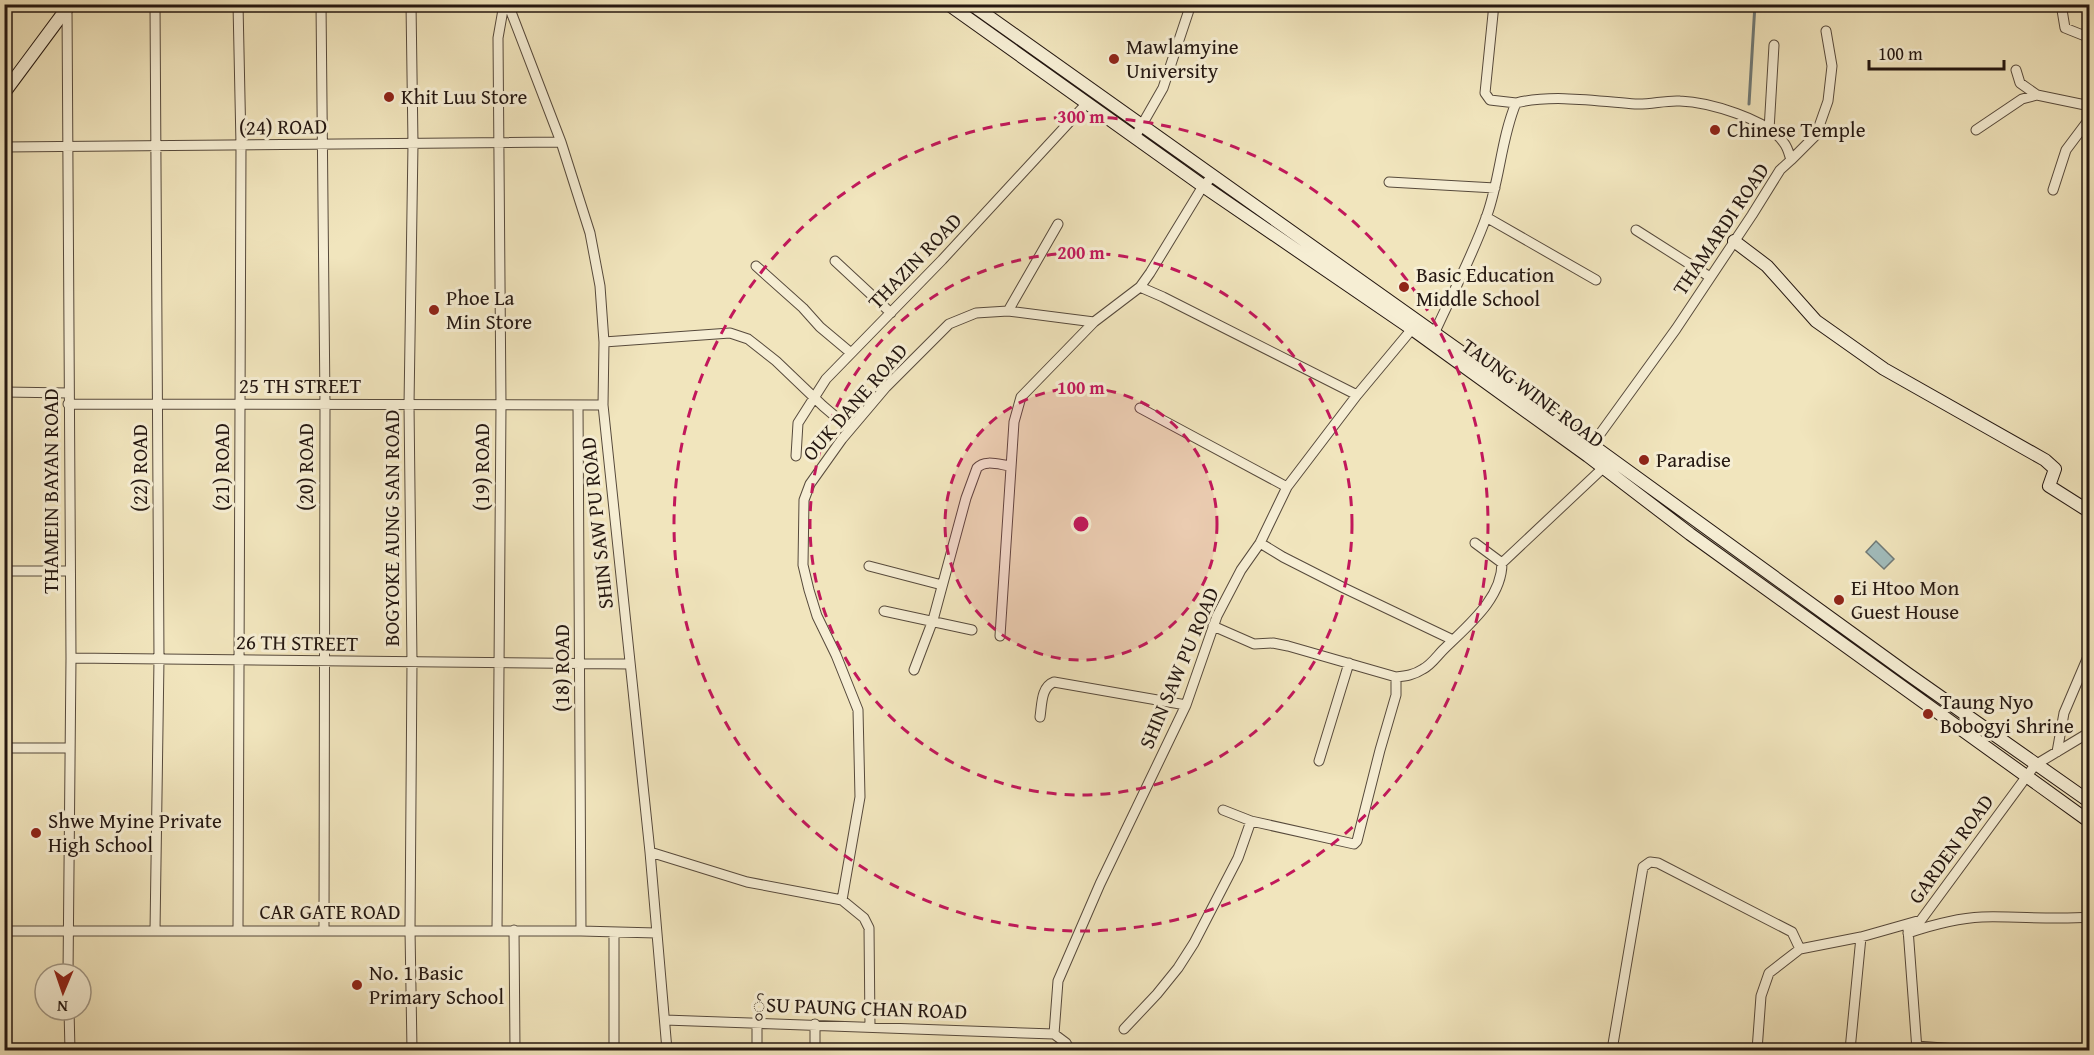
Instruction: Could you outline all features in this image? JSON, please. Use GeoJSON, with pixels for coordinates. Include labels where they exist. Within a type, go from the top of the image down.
{"type":"FeatureCollection","features":[{"type":"Feature","properties":{"kind":"main road","name":"TAUNG WINE ROAD"},"geometry":{"type":"LineString","coordinates":[[948,4],[1087,103],[1213,176],[1434,334],[1590,451],[1603,468],[1690,534],[2090,822]]}},
{"type":"Feature","properties":{"kind":"main road","name":"TAUNG WINE ROAD"},"geometry":{"type":"LineString","coordinates":[[971,4],[1138,132],[1203,186],[1590,451],[2090,802]]}},
{"type":"Feature","properties":{"kind":"main road"},"geometry":{"type":"LineString","coordinates":[[4,93],[68,6]]}},
{"type":"Feature","properties":{"kind":"main road"},"geometry":{"type":"LineString","coordinates":[[1734,241],[1767,266],[1816,321],[1884,369],[2045,460],[2055,469],[2049,486],[2090,512]]}},
{"type":"Feature","properties":{"kind":"street","name":"(22) ROAD"},"geometry":{"type":"LineString","coordinates":[[155,4],[159,659],[155,931]]}},
{"type":"Feature","properties":{"kind":"street","name":"(21) ROAD"},"geometry":{"type":"LineString","coordinates":[[238,4],[241,145],[238,930]]}},
{"type":"Feature","properties":{"kind":"street","name":"(20) ROAD"},"geometry":{"type":"LineString","coordinates":[[321,4],[325,405],[324,930]]}},
{"type":"Feature","properties":{"kind":"street","name":"BOGYOKE AUNG SAN ROAD"},"geometry":{"type":"LineString","coordinates":[[411,4],[413,144],[409,405],[412,662],[410,930],[412,1050]]}},
{"type":"Feature","properties":{"kind":"street","name":"SHIN SAW PU ROAD"},"geometry":{"type":"LineString","coordinates":[[506,4],[561,142],[590,233],[600,286],[604,342],[603,405],[650,852],[667,1050]]}},
{"type":"Feature","properties":{"kind":"street","name":"(19) ROAD"},"geometry":{"type":"LineString","coordinates":[[497,930],[501,405],[498,38],[506,4]]}},
{"type":"Feature","properties":{"kind":"street"},"geometry":{"type":"LineString","coordinates":[[1138,132],[1163,88],[1191,4]]}},
{"type":"Feature","properties":{"kind":"street","name":"THAMARDI ROAD"},"geometry":{"type":"LineString","coordinates":[[1494,4],[1485,93],[1490,100],[1516,103],[1549,99],[1639,104],[1688,102],[1706,104],[1735,112],[1760,124],[1783,141],[1791,160],[1780,170],[1676,328],[1590,451]]}},
{"type":"Feature","properties":{"kind":"street"},"geometry":{"type":"LineString","coordinates":[[2061,4],[2065,28],[2090,38]]}},
{"type":"Feature","properties":{"kind":"street","name":"THAMEIN BAYAN ROAD"},"geometry":{"type":"LineString","coordinates":[[68,6],[68,404],[71,658],[68,962]]}},
{"type":"Feature","properties":{"kind":"street"},"geometry":{"type":"LineString","coordinates":[[1791,160],[1816,135],[1828,101],[1832,66],[1826,31]]}},
{"type":"Feature","properties":{"kind":"street"},"geometry":{"type":"LineString","coordinates":[[1769,130],[1774,45]]}},
{"type":"Feature","properties":{"kind":"street"},"geometry":{"type":"LineString","coordinates":[[2016,70],[2020,83],[2037,95],[2090,106]]}},
{"type":"Feature","properties":{"kind":"street"},"geometry":{"type":"LineString","coordinates":[[1976,130],[2022,99],[2037,95]]}},
{"type":"Feature","properties":{"kind":"street","name":"THAZIN ROAD"},"geometry":{"type":"LineString","coordinates":[[796,456],[798,423],[813,396],[826,379],[942,260],[1087,103]]}},
{"type":"Feature","properties":{"kind":"street"},"geometry":{"type":"LineString","coordinates":[[1434,334],[1486,217],[1495,188],[1503,143],[1516,103]]}},
{"type":"Feature","properties":{"kind":"street"},"geometry":{"type":"LineString","coordinates":[[2052,190],[2066,150],[2090,118]]}},
{"type":"Feature","properties":{"kind":"street","name":"(24) ROAD"},"geometry":{"type":"LineString","coordinates":[[4,147],[561,142]]}},
{"type":"Feature","properties":{"kind":"street"},"geometry":{"type":"LineString","coordinates":[[1000,636],[1014,422],[1021,397],[1094,322],[1140,287],[1203,186],[1213,176]]}},
{"type":"Feature","properties":{"kind":"street"},"geometry":{"type":"LineString","coordinates":[[1389,182],[1495,188]]}},
{"type":"Feature","properties":{"kind":"street"},"geometry":{"type":"LineString","coordinates":[[1486,217],[1596,280]]}},
{"type":"Feature","properties":{"kind":"street"},"geometry":{"type":"LineString","coordinates":[[1008,311],[1058,224]]}},
{"type":"Feature","properties":{"kind":"street"},"geometry":{"type":"LineString","coordinates":[[1636,230],[1710,277]]}},
{"type":"Feature","properties":{"kind":"street"},"geometry":{"type":"LineString","coordinates":[[835,261],[891,313]]}},
{"type":"Feature","properties":{"kind":"street"},"geometry":{"type":"LineString","coordinates":[[756,266],[851,353]]}},
{"type":"Feature","properties":{"kind":"street"},"geometry":{"type":"LineString","coordinates":[[1140,287],[1357,396]]}},
{"type":"Feature","properties":{"kind":"street","name":"OUK DANE ROAD"},"geometry":{"type":"LineString","coordinates":[[842,900],[860,797],[858,710],[836,655],[817,616],[803,565],[806,491],[820,468],[850,429],[886,387],[949,324],[976,312],[1008,311],[1094,322]]}},
{"type":"Feature","properties":{"kind":"street","name":"SHIN SAW PU ROAD"},"geometry":{"type":"LineString","coordinates":[[1054,1034],[1058,981],[1100,884],[1186,705],[1214,626],[1242,570],[1260,543],[1287,487],[1412,329]]}},
{"type":"Feature","properties":{"kind":"street"},"geometry":{"type":"LineString","coordinates":[[604,342],[730,333],[748,339],[776,361],[850,429]]}},
{"type":"Feature","properties":{"kind":"street"},"geometry":{"type":"LineString","coordinates":[[4,392],[69,393]]}},
{"type":"Feature","properties":{"kind":"street","name":"25 TH STREET"},"geometry":{"type":"LineString","coordinates":[[68,404],[603,405]]}},
{"type":"Feature","properties":{"kind":"street","name":"(18) ROAD"},"geometry":{"type":"LineString","coordinates":[[578,405],[580,931]]}},
{"type":"Feature","properties":{"kind":"street"},"geometry":{"type":"LineString","coordinates":[[1140,408],[1287,487]]}},
{"type":"Feature","properties":{"kind":"street"},"geometry":{"type":"LineString","coordinates":[[914,670],[933,620],[966,498],[977,468],[980,464],[986,463],[1011,466]]}},
{"type":"Feature","properties":{"kind":"street"},"geometry":{"type":"LineString","coordinates":[[1214,626],[1254,644],[1288,646],[1396,677],[1425,669],[1486,604],[1498,582],[1502,562],[1603,468]]}},
{"type":"Feature","properties":{"kind":"street"},"geometry":{"type":"LineString","coordinates":[[1260,543],[1344,588],[1453,640]]}},
{"type":"Feature","properties":{"kind":"street"},"geometry":{"type":"LineString","coordinates":[[1475,543],[1502,562]]}},
{"type":"Feature","properties":{"kind":"street"},"geometry":{"type":"LineString","coordinates":[[869,566],[942,585]]}},
{"type":"Feature","properties":{"kind":"street"},"geometry":{"type":"LineString","coordinates":[[4,571],[69,571]]}},
{"type":"Feature","properties":{"kind":"street"},"geometry":{"type":"LineString","coordinates":[[884,611],[972,630]]}},
{"type":"Feature","properties":{"kind":"street"},"geometry":{"type":"LineString","coordinates":[[2057,752],[2064,713],[2090,652]]}},
{"type":"Feature","properties":{"kind":"street","name":"26 TH STREET"},"geometry":{"type":"LineString","coordinates":[[71,658],[630,664]]}},
{"type":"Feature","properties":{"kind":"street"},"geometry":{"type":"LineString","coordinates":[[1319,761],[1348,663]]}},
{"type":"Feature","properties":{"kind":"street"},"geometry":{"type":"LineString","coordinates":[[1223,810],[1251,821],[1354,844],[1357,841],[1396,695],[1396,677]]}},
{"type":"Feature","properties":{"kind":"street"},"geometry":{"type":"LineString","coordinates":[[1040,717],[1044,689],[1047,684],[1054,682],[1186,705]]}},
{"type":"Feature","properties":{"kind":"street"},"geometry":{"type":"LineString","coordinates":[[2036,765],[2090,732]]}},
{"type":"Feature","properties":{"kind":"street"},"geometry":{"type":"LineString","coordinates":[[4,748],[70,748]]}},
{"type":"Feature","properties":{"kind":"street","name":"GARDEN ROAD"},"geometry":{"type":"LineString","coordinates":[[1757,1050],[1761,996],[1769,973],[1800,949],[1908,929],[1921,920],[2036,765]]}},
{"type":"Feature","properties":{"kind":"street"},"geometry":{"type":"LineString","coordinates":[[1125,1029],[1178,968],[1194,943],[1238,858],[1251,821]]}},
{"type":"Feature","properties":{"kind":"street"},"geometry":{"type":"LineString","coordinates":[[650,852],[747,882],[842,900],[864,918],[869,928],[870,1026]]}},
{"type":"Feature","properties":{"kind":"street"},"geometry":{"type":"LineString","coordinates":[[1612,1050],[1643,867],[1650,862],[1658,863],[1792,932],[1800,949]]}},
{"type":"Feature","properties":{"kind":"street"},"geometry":{"type":"LineString","coordinates":[[1971,1050],[1916,1048],[1908,929],[1979,917],[2057,919],[2090,917]]}},
{"type":"Feature","properties":{"kind":"street"},"geometry":{"type":"LineString","coordinates":[[514,930],[515,1050]]}},
{"type":"Feature","properties":{"kind":"street","name":"CAR GATE ROAD"},"geometry":{"type":"LineString","coordinates":[[4,931],[514,930],[656,933]]}},
{"type":"Feature","properties":{"kind":"street"},"geometry":{"type":"LineString","coordinates":[[614,932],[614,1050]]}},
{"type":"Feature","properties":{"kind":"street"},"geometry":{"type":"LineString","coordinates":[[1850,1050],[1861,937]]}},
{"type":"Feature","properties":{"kind":"street","name":"်ွSU PAUNG CHAN ROAD"},"geometry":{"type":"LineString","coordinates":[[665,1020],[1054,1034]]}},
{"type":"Feature","properties":{"kind":"street"},"geometry":{"type":"LineString","coordinates":[[69,1022],[70,1050]]}},
{"type":"Feature","properties":{"kind":"street"},"geometry":{"type":"LineString","coordinates":[[757,1022],[757,1050]]}},
{"type":"Feature","properties":{"kind":"street"},"geometry":{"type":"LineString","coordinates":[[815,1024],[816,1050]]}},
{"type":"Feature","properties":{"kind":"street"},"geometry":{"type":"LineString","coordinates":[[1054,1034],[1066,1043],[1070,1050]]}},
{"type":"Feature","properties":{"kind":"water"},"geometry":{"type":"Polygon","coordinates":[[[1876,541],[1894,559],[1884,569],[1866,552],[1876,541]]]}},
{"type":"Feature","properties":{"kind":"waterway"},"geometry":{"type":"LineString","coordinates":[[1749,104],[1755,4]]}},
{"type":"Feature","properties":{"kind":"place","name":"Mawlamyine University"},"geometry":{"type":"Point","coordinates":[1114,59]}},
{"type":"Feature","properties":{"kind":"place","name":"Khit Luu Store"},"geometry":{"type":"Point","coordinates":[389,97]}},
{"type":"Feature","properties":{"kind":"place","name":"Chinese Temple"},"geometry":{"type":"Point","coordinates":[1715,130]}},
{"type":"Feature","properties":{"kind":"place","name":"Basic Education Middle School"},"geometry":{"type":"Point","coordinates":[1404,287]}},
{"type":"Feature","properties":{"kind":"place","name":"Phoe La Min Store"},"geometry":{"type":"Point","coordinates":[434,310]}},
{"type":"Feature","properties":{"kind":"place","name":"Paradise"},"geometry":{"type":"Point","coordinates":[1644,460]}},
{"type":"Feature","properties":{"kind":"place","name":"Ei Htoo Mon Guest House"},"geometry":{"type":"Point","coordinates":[1839,600]}},
{"type":"Feature","properties":{"kind":"place","name":"Taung Nyo Bobogyi Shrine"},"geometry":{"type":"Point","coordinates":[1928,714]}},
{"type":"Feature","properties":{"kind":"place","name":"Shwe Myine Private High School"},"geometry":{"type":"Point","coordinates":[36,833]}},
{"type":"Feature","properties":{"kind":"place","name":"No. 1 Basic Primary School"},"geometry":{"type":"Point","coordinates":[357,985]}}]}
